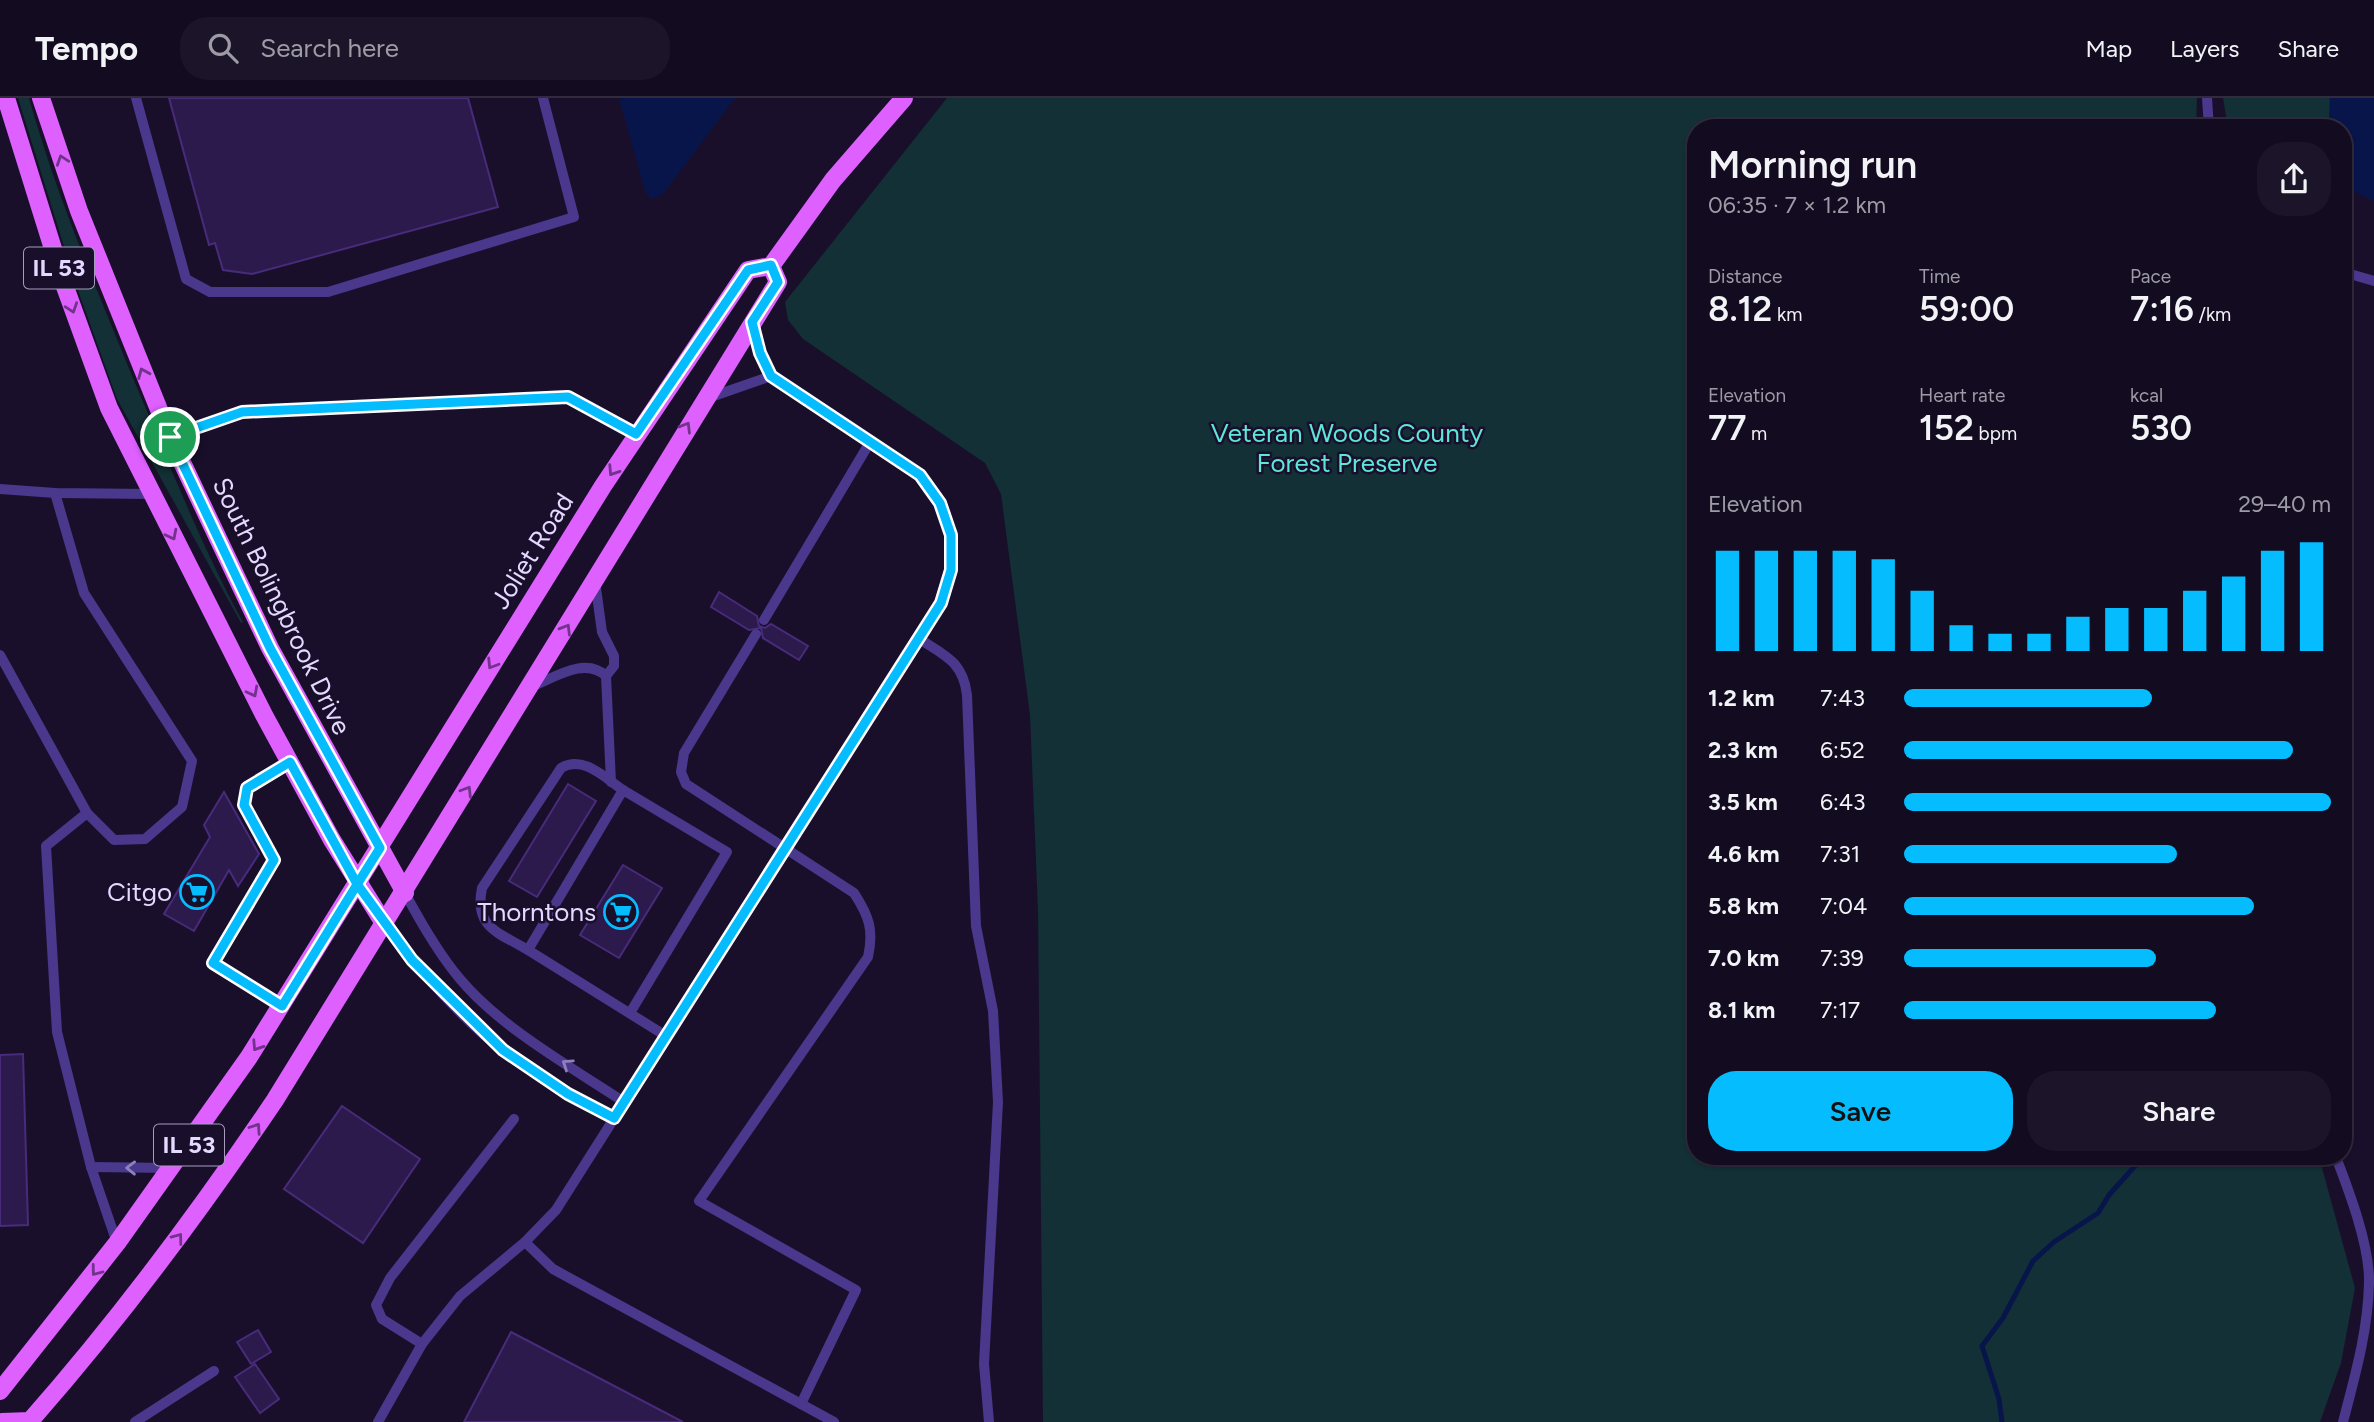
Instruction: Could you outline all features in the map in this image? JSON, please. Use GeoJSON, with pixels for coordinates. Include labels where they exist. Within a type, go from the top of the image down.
{"type":"FeatureCollection","features":[{"type":"Feature","properties":{"kind":"main road","name":"IL 53"},"geometry":{"type":"LineString","coordinates":[[6,98],[85,344],[109,408],[290,762],[357,884],[385,925]]}},
{"type":"Feature","properties":{"kind":"main road","name":"South Bolingbrook Drive"},"geometry":{"type":"LineString","coordinates":[[41,98],[79,211],[170,437],[270,648],[405,893]]}},
{"type":"Feature","properties":{"kind":"main road","name":"Joliet Road"},"geometry":{"type":"LineString","coordinates":[[357,884],[636,434],[748,270],[771,265],[833,180],[904,98]]}},
{"type":"Feature","properties":{"kind":"main road"},"geometry":{"type":"LineString","coordinates":[[405,893],[703,400],[778,282],[771,265]]}},
{"type":"Feature","properties":{"kind":"main road","name":"IL 53"},"geometry":{"type":"LineString","coordinates":[[0,1391],[117,1243],[172,1168],[282,1006],[357,884]]}},
{"type":"Feature","properties":{"kind":"main road","name":"IL 53"},"geometry":{"type":"LineString","coordinates":[[0,1403],[3,1421],[30,1421],[84,1360],[154,1270],[269,1110],[405,893]]}},
{"type":"Feature","properties":{"kind":"lane"},"geometry":{"type":"LineString","coordinates":[[136,98],[186,279],[210,292],[328,292],[574,217],[543,98]]}},
{"type":"Feature","properties":{"kind":"lane"},"geometry":{"type":"LineString","coordinates":[[2207,98],[2208,119]]}},
{"type":"Feature","properties":{"kind":"lane"},"geometry":{"type":"LineString","coordinates":[[2352,275],[2374,281]]}},
{"type":"Feature","properties":{"kind":"lane"},"geometry":{"type":"LineString","coordinates":[[378,1422],[422,1344],[460,1296],[525,1242],[555,1210],[941,603],[951,570],[951,535],[940,503],[920,475],[771,376],[760,353],[752,322]]}},
{"type":"Feature","properties":{"kind":"lane"},"geometry":{"type":"LineString","coordinates":[[703,400],[771,376]]}},
{"type":"Feature","properties":{"kind":"lane"},"geometry":{"type":"LineString","coordinates":[[170,437],[242,412],[568,397],[636,434]]}},
{"type":"Feature","properties":{"kind":"lane"},"geometry":{"type":"LineString","coordinates":[[764,620],[870,442]]}},
{"type":"Feature","properties":{"kind":"lane"},"geometry":{"type":"LineString","coordinates":[[0,489],[55,493],[151,494]]}},
{"type":"Feature","properties":{"kind":"lane"},"geometry":{"type":"LineString","coordinates":[[0,655],[87,813],[114,840],[145,838],[181,807],[192,761],[84,593],[55,493]]}},
{"type":"Feature","properties":{"kind":"lane"},"geometry":{"type":"LineString","coordinates":[[596,580],[602,632],[614,656],[614,666],[606,676],[611,782]]}},
{"type":"Feature","properties":{"kind":"lane"},"geometry":{"type":"LineString","coordinates":[[756,634],[684,753],[681,772],[686,784],[854,893],[869,915],[873,936],[868,957],[698,1201],[856,1290],[801,1404]]}},
{"type":"Feature","properties":{"kind":"lane"},"geometry":{"type":"LineString","coordinates":[[918,638],[956,663],[965,677],[967,695],[976,926],[993,1011],[998,1102],[984,1364],[989,1422]]}},
{"type":"Feature","properties":{"kind":"lane"},"geometry":{"type":"LineString","coordinates":[[531,687],[579,667],[599,669],[606,676]]}},
{"type":"Feature","properties":{"kind":"lane"},"geometry":{"type":"LineString","coordinates":[[282,1006],[213,963],[274,860],[244,805],[247,788],[290,762]]}},
{"type":"Feature","properties":{"kind":"lane"},"geometry":{"type":"LineString","coordinates":[[630,1013],[727,852],[582,763],[570,762],[561,768],[482,888],[480,911],[484,923],[666,1036]]}},
{"type":"Feature","properties":{"kind":"lane"},"geometry":{"type":"LineString","coordinates":[[528,950],[623,790]]}},
{"type":"Feature","properties":{"kind":"lane"},"geometry":{"type":"LineString","coordinates":[[87,813],[46,846],[57,1032],[90,1167],[117,1243]]}},
{"type":"Feature","properties":{"kind":"lane"},"geometry":{"type":"LineString","coordinates":[[405,893],[427,933],[461,981],[536,1043],[624,1102]]}},
{"type":"Feature","properties":{"kind":"lane"},"geometry":{"type":"LineString","coordinates":[[385,925],[412,960],[503,1050],[568,1094],[614,1118]]}},
{"type":"Feature","properties":{"kind":"lane"},"geometry":{"type":"LineString","coordinates":[[422,1344],[382,1319],[376,1305],[390,1278],[514,1119]]}},
{"type":"Feature","properties":{"kind":"lane"},"geometry":{"type":"LineString","coordinates":[[2339,1165],[2354,1205],[2369,1281],[2361,1352],[2343,1422]]}},
{"type":"Feature","properties":{"kind":"lane"},"geometry":{"type":"LineString","coordinates":[[90,1167],[172,1168]]}},
{"type":"Feature","properties":{"kind":"lane"},"geometry":{"type":"LineString","coordinates":[[525,1242],[553,1269],[834,1422]]}},
{"type":"Feature","properties":{"kind":"lane"},"geometry":{"type":"LineString","coordinates":[[135,1422],[214,1371]]}},
{"type":"Feature","properties":{"kind":"green space"},"geometry":{"type":"Polygon","coordinates":[[[18,98],[29,98],[64,206],[92,278],[186,504],[243,622],[241,623],[117,399],[75,282],[18,98]]]}},
{"type":"Feature","properties":{"kind":"green space","name":"Veteran Woods County Forest Preserve"},"geometry":{"type":"Polygon","coordinates":[[[947,98],[2197,98],[2196,119],[1687,119],[1687,1165],[2321,1165],[2355,1288],[2341,1363],[2320,1422],[1043,1422],[1038,910],[1030,715],[1001,494],[985,463],[803,339],[788,320],[785,302],[947,98]]]}},
{"type":"Feature","properties":{"kind":"green space"},"geometry":{"type":"Polygon","coordinates":[[[2223,98],[2330,98],[2329,119],[2226,119],[2223,98]]]}},
{"type":"Feature","properties":{"kind":"shaded area"},"geometry":{"type":"Polygon","coordinates":[[[619,98],[735,98],[663,194],[652,199],[646,194],[619,98]]]}},
{"type":"Feature","properties":{"kind":"shaded area"},"geometry":{"type":"Polygon","coordinates":[[[2330,98],[2374,98],[2374,201],[2352,190],[2352,119],[2329,119],[2330,98]]]}},
{"type":"Feature","properties":{"kind":"building"},"geometry":{"type":"Polygon","coordinates":[[[169,98],[468,98],[498,207],[252,274],[223,270],[215,243],[209,245],[169,98]]]}},
{"type":"Feature","properties":{"kind":"building"},"geometry":{"type":"Polygon","coordinates":[[[719,592],[757,616],[759,626],[765,628],[771,624],[808,646],[799,660],[763,638],[761,628],[749,630],[711,607],[719,592]]]}},
{"type":"Feature","properties":{"kind":"building","name":"Thorntons"},"geometry":{"type":"Polygon","coordinates":[[[568,784],[596,801],[537,897],[509,881],[568,784]]]}},
{"type":"Feature","properties":{"kind":"building"},"geometry":{"type":"Polygon","coordinates":[[[224,792],[259,854],[238,886],[229,870],[194,931],[164,914],[210,837],[204,825],[224,792]]]}},
{"type":"Feature","properties":{"kind":"building","name":"Thorntons"},"geometry":{"type":"Polygon","coordinates":[[[623,865],[662,888],[619,958],[580,935],[623,865]]]}},
{"type":"Feature","properties":{"kind":"building"},"geometry":{"type":"Polygon","coordinates":[[[23,1054],[28,1225],[0,1226],[0,1055],[23,1054]]]}},
{"type":"Feature","properties":{"kind":"building"},"geometry":{"type":"Polygon","coordinates":[[[342,1106],[420,1159],[363,1243],[284,1189],[342,1106]]]}},
{"type":"Feature","properties":{"kind":"building"},"geometry":{"type":"Polygon","coordinates":[[[258,1330],[271,1352],[251,1364],[237,1342],[258,1330]]]}},
{"type":"Feature","properties":{"kind":"building"},"geometry":{"type":"Polygon","coordinates":[[[511,1332],[683,1422],[464,1422],[511,1332]]]}},
{"type":"Feature","properties":{"kind":"building"},"geometry":{"type":"Polygon","coordinates":[[[255,1364],[279,1399],[260,1413],[235,1377],[255,1364]]]}},
{"type":"Feature","properties":{"kind":"waterway"},"geometry":{"type":"LineString","coordinates":[[2002,1422],[1999,1399],[1982,1346],[2003,1318],[2033,1261],[2054,1242],[2098,1213],[2109,1195],[2136,1165]]}},
{"type":"Feature","properties":{"kind":"place","name":"Citgo"},"geometry":{"type":"Point","coordinates":[197,892]}},
{"type":"Feature","properties":{"kind":"place","name":"Thorntons"},"geometry":{"type":"Point","coordinates":[621,912]}},
{"type":"Feature","properties":{"kind":"route"},"geometry":{"type":"LineString","coordinates":[[170,437],[240,590],[339,777],[380,848],[357,884],[329,929],[282,1006],[213,963],[274,860],[244,805],[247,788],[290,762],[357,884],[412,960],[503,1050],[568,1094],[614,1118],[941,603],[951,570],[951,535],[940,503],[920,475],[771,376],[760,353],[752,322],[778,282],[771,265],[748,270],[636,434],[568,397],[242,412],[170,437]]}}]}
